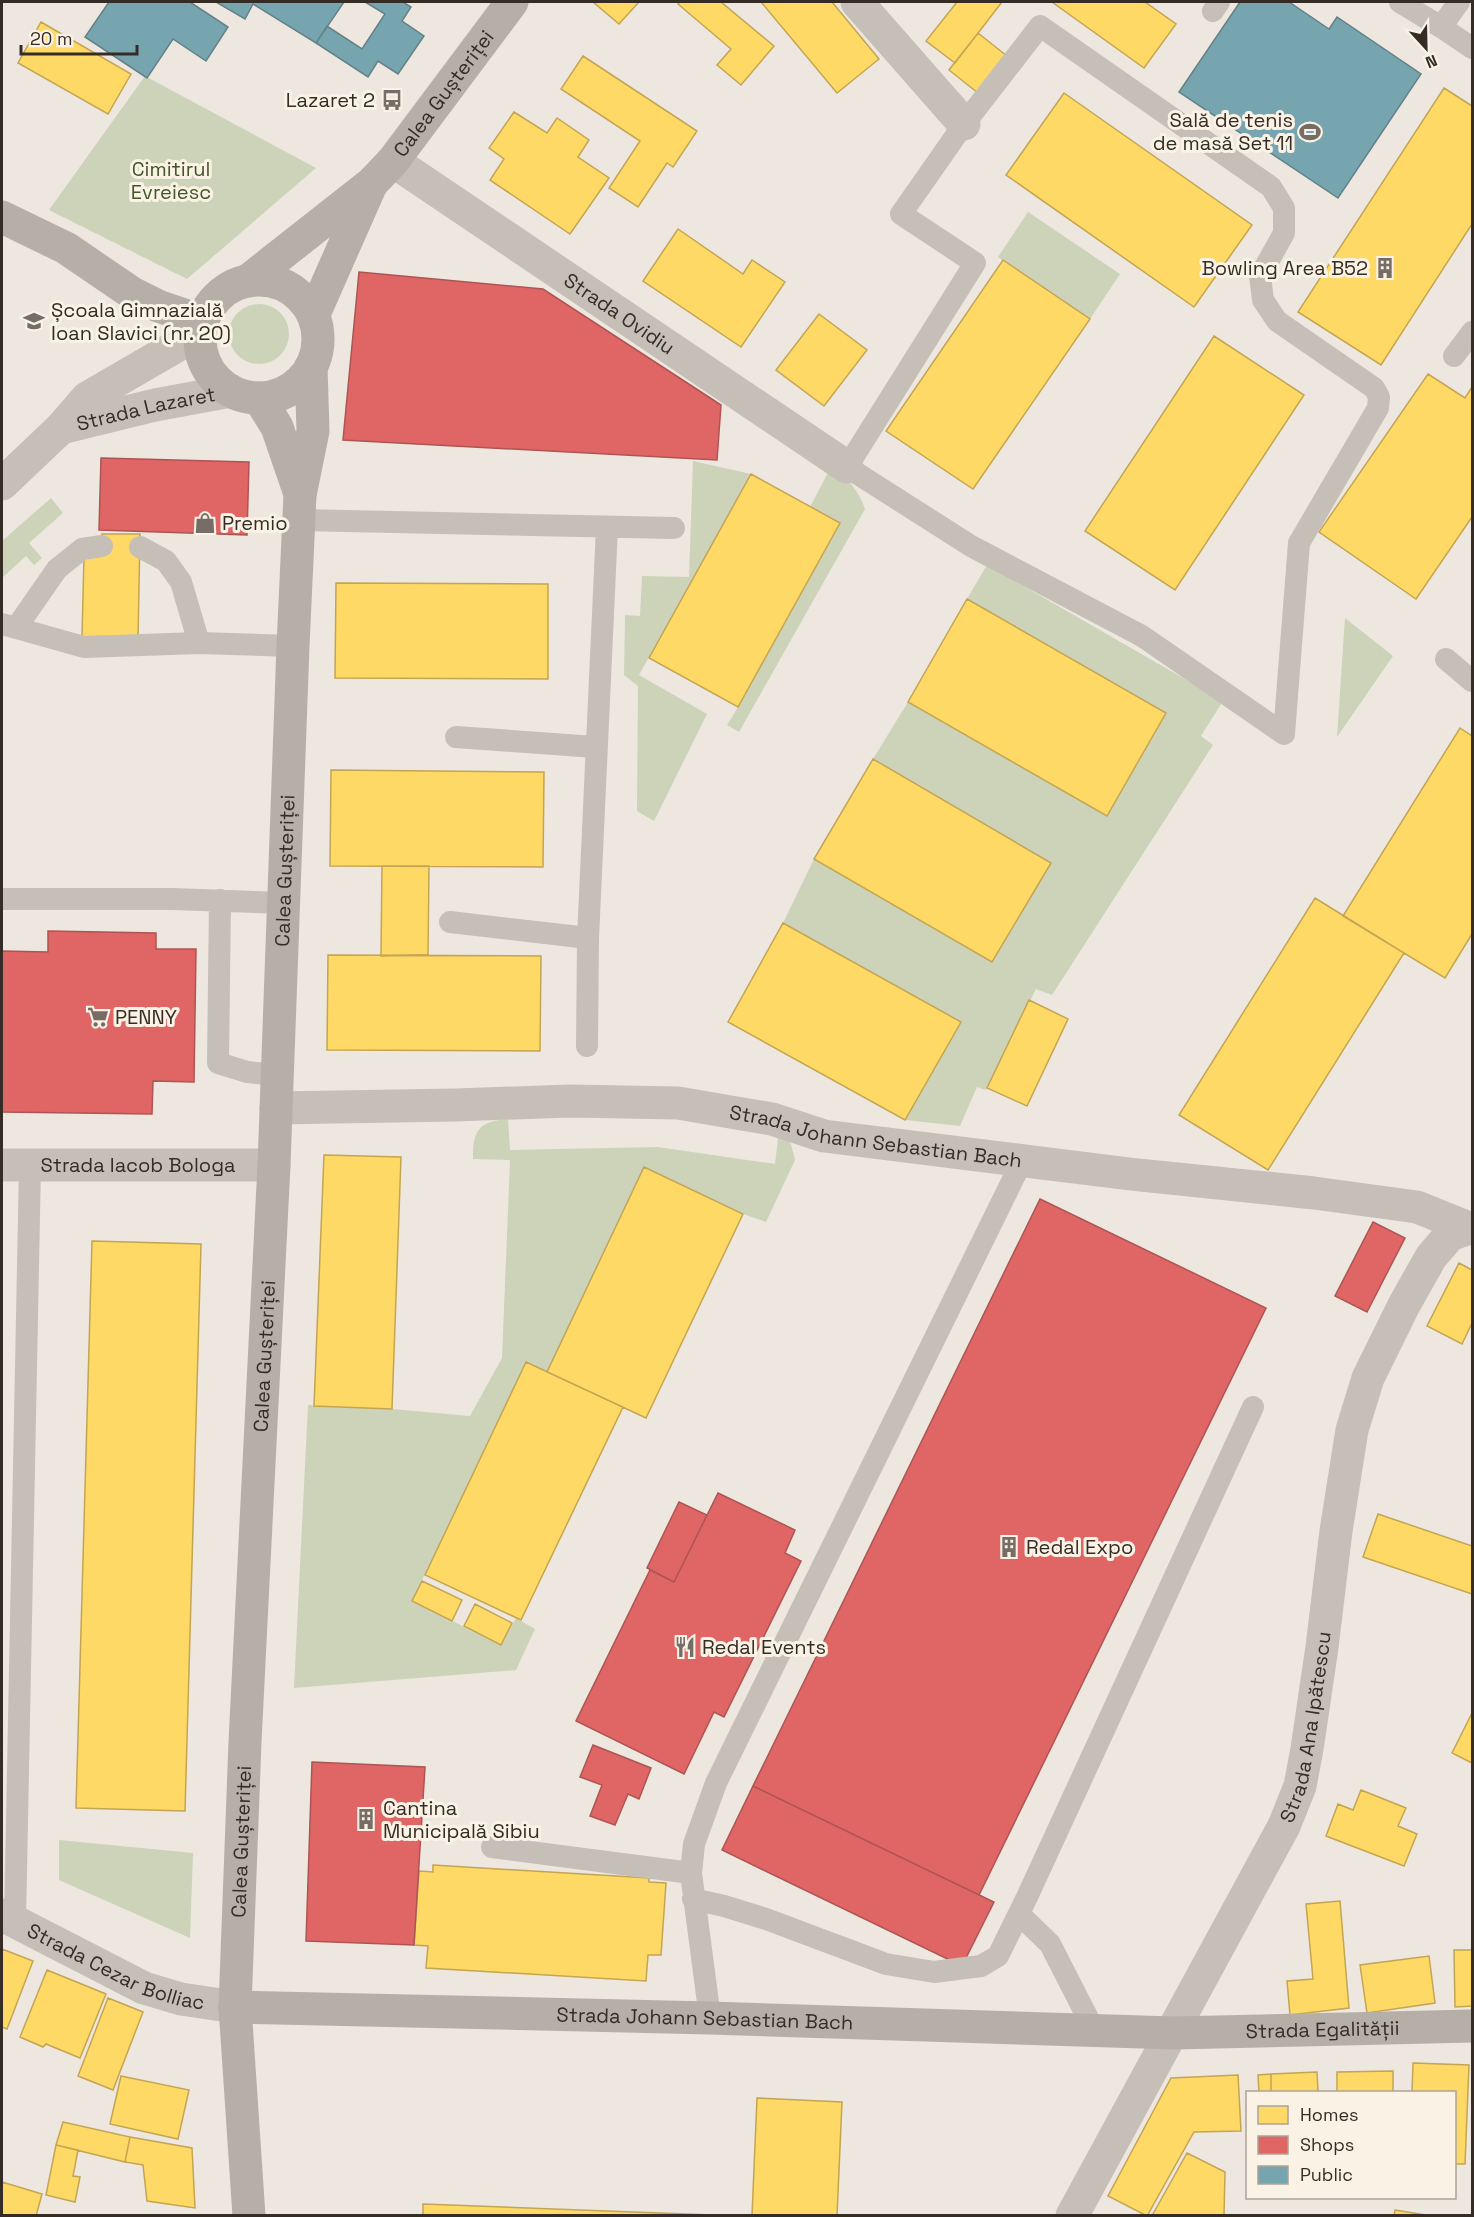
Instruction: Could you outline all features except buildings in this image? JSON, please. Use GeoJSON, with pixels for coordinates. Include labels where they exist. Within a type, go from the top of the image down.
{"type":"FeatureCollection","features":[{"type":"Feature","properties":{"kind":"main road","name":"Calea Gușteriței"},"geometry":{"type":"LineString","coordinates":[[314,314],[383,172],[512,2]]}},
{"type":"Feature","properties":{"kind":"main road","name":"Calea Gușteriței"},"geometry":{"type":"LineString","coordinates":[[250,279],[383,172]]}},
{"type":"Feature","properties":{"kind":"main road"},"geometry":{"type":"LineString","coordinates":[[2,217],[66,248],[132,293],[200,327]]}},
{"type":"Feature","properties":{"kind":"main road"},"geometry":{"type":"LineString","coordinates":[[250,279],[269,280],[288,286],[303,298],[314,314],[319,341],[317,354],[311,367],[302,380],[290,390],[274,396],[245,395],[217,381],[200,351],[200,327],[209,306],[220,293],[250,279]]}},
{"type":"Feature","properties":{"kind":"main road","name":"Calea Gușteriței"},"geometry":{"type":"LineString","coordinates":[[249,2216],[235,2007],[245,1742],[274,1165],[293,646],[300,507],[313,431],[311,367]]}},
{"type":"Feature","properties":{"kind":"main road","name":"Calea Gușteriței"},"geometry":{"type":"LineString","coordinates":[[245,395],[277,428],[300,507]]}},
{"type":"Feature","properties":{"kind":"main road","name":"Strada Johann Sebastian Bach"},"geometry":{"type":"LineString","coordinates":[[235,2007],[710,2018],[1173,2033]]}},
{"type":"Feature","properties":{"kind":"main road","name":"Strada Egalității"},"geometry":{"type":"LineString","coordinates":[[1173,2033],[1473,2026]]}},
{"type":"Feature","properties":{"kind":"street"},"geometry":{"type":"LineString","coordinates":[[857,2],[964,124]]}},
{"type":"Feature","properties":{"kind":"street","name":"Strada Ovidiu"},"geometry":{"type":"LineString","coordinates":[[383,172],[847,467]]}},
{"type":"Feature","properties":{"kind":"street","name":"Strada Lazaret"},"geometry":{"type":"LineString","coordinates":[[2,484],[61,428],[87,398],[200,327]]}},
{"type":"Feature","properties":{"kind":"street","name":"Strada Lazaret"},"geometry":{"type":"LineString","coordinates":[[61,428],[156,405],[245,395]]}},
{"type":"Feature","properties":{"kind":"street","name":"Strada Johann Sebastian Bach"},"geometry":{"type":"LineString","coordinates":[[276,1108],[455,1106],[570,1101],[678,1103],[772,1119],[824,1136],[1417,1207],[1471,1228]]}},
{"type":"Feature","properties":{"kind":"street","name":"Strada Iacob Bologa"},"geometry":{"type":"LineString","coordinates":[[16,1165],[274,1165]]}},
{"type":"Feature","properties":{"kind":"street","name":"Strada Ana Ipătescu"},"geometry":{"type":"LineString","coordinates":[[1072,2216],[1284,1826],[1300,1786],[1319,1670],[1336,1532],[1352,1430],[1368,1378],[1431,1257],[1450,1235],[1471,1228]]}},
{"type":"Feature","properties":{"kind":"street","name":"Strada Cezar Bolliac"},"geometry":{"type":"LineString","coordinates":[[8,1919],[144,1988],[181,1999],[235,2007]]}},
{"type":"Feature","properties":{"kind":"lane"},"geometry":{"type":"LineString","coordinates":[[1400,2],[1473,48]]}},
{"type":"Feature","properties":{"kind":"lane"},"geometry":{"type":"LineString","coordinates":[[1441,27],[1459,2]]}},
{"type":"Feature","properties":{"kind":"lane"},"geometry":{"type":"LineString","coordinates":[[1040,26],[1271,186],[1284,208],[1284,233],[1260,276],[1263,300],[1277,321],[1374,388],[1379,397],[1378,408],[1299,543],[1284,734],[1142,636],[971,546],[847,467],[975,263],[901,214],[964,124],[1040,26]]}},
{"type":"Feature","properties":{"kind":"lane"},"geometry":{"type":"LineString","coordinates":[[1454,356],[1473,332]]}},
{"type":"Feature","properties":{"kind":"lane"},"geometry":{"type":"LineString","coordinates":[[300,507],[607,527],[674,528]]}},
{"type":"Feature","properties":{"kind":"lane"},"geometry":{"type":"LineString","coordinates":[[587,1046],[588,938],[595,747],[607,527]]}},
{"type":"Feature","properties":{"kind":"lane"},"geometry":{"type":"LineString","coordinates":[[102,546],[82,549],[57,569],[9,626],[84,647],[199,643],[293,646]]}},
{"type":"Feature","properties":{"kind":"lane"},"geometry":{"type":"LineString","coordinates":[[140,547],[166,561],[181,582],[199,643]]}},
{"type":"Feature","properties":{"kind":"lane"},"geometry":{"type":"LineString","coordinates":[[1446,659],[1473,681]]}},
{"type":"Feature","properties":{"kind":"lane"},"geometry":{"type":"LineString","coordinates":[[456,737],[595,747]]}},
{"type":"Feature","properties":{"kind":"lane"},"geometry":{"type":"LineString","coordinates":[[2,899],[220,900],[284,903]]}},
{"type":"Feature","properties":{"kind":"lane"},"geometry":{"type":"LineString","coordinates":[[220,900],[218,1063],[247,1072],[277,1075]]}},
{"type":"Feature","properties":{"kind":"lane"},"geometry":{"type":"LineString","coordinates":[[450,922],[588,938]]}},
{"type":"Feature","properties":{"kind":"lane"},"geometry":{"type":"LineString","coordinates":[[710,2018],[691,1873],[694,1844],[716,1782],[1022,1161]]}},
{"type":"Feature","properties":{"kind":"lane"},"geometry":{"type":"LineString","coordinates":[[8,1919],[16,1165]]}},
{"type":"Feature","properties":{"kind":"lane"},"geometry":{"type":"LineString","coordinates":[[693,1899],[766,1919],[886,1964],[934,1972],[981,1966],[998,1956],[1253,1407]]}},
{"type":"Feature","properties":{"kind":"lane"},"geometry":{"type":"LineString","coordinates":[[492,1847],[691,1873]]}},
{"type":"Feature","properties":{"kind":"lane"},"geometry":{"type":"LineString","coordinates":[[1019,1914],[1050,1944],[1094,2030]]}},
{"type":"Feature","properties":{"kind":"green space","name":"Cimitirul Evreiesc"},"geometry":{"type":"Polygon","coordinates":[[[145,76],[316,168],[187,279],[49,210],[145,76]]]}},
{"type":"Feature","properties":{"kind":"green space"},"geometry":{"type":"Polygon","coordinates":[[[1028,212],[1120,274],[1090,319],[998,257],[1028,212]]]}},
{"type":"Feature","properties":{"kind":"green space"},"geometry":{"type":"Polygon","coordinates":[[[259,304],[276,309],[284,317],[289,334],[284,351],[276,359],[259,364],[242,359],[234,351],[229,334],[234,317],[242,309],[259,304]]]}},
{"type":"Feature","properties":{"kind":"green space"},"geometry":{"type":"Polygon","coordinates":[[[693,461],[751,474],[639,675],[707,714],[654,821],[637,811],[638,686],[624,675],[625,615],[640,616],[642,576],[689,577],[693,461]]]}},
{"type":"Feature","properties":{"kind":"green space"},"geometry":{"type":"Polygon","coordinates":[[[830,469],[852,485],[865,509],[739,732],[727,725],[738,707],[810,507],[830,469]]]}},
{"type":"Feature","properties":{"kind":"green space"},"geometry":{"type":"Polygon","coordinates":[[[51,498],[63,513],[29,543],[42,558],[34,565],[26,556],[2,578],[2,541],[51,498]]]}},
{"type":"Feature","properties":{"kind":"green space"},"geometry":{"type":"Polygon","coordinates":[[[987,565],[1223,701],[1201,736],[1213,745],[1052,995],[1036,989],[986,1090],[977,1087],[960,1126],[905,1120],[960,1022],[783,923],[814,859],[992,962],[1050,863],[873,759],[908,702],[1107,816],[1166,714],[967,599],[987,565]]]}},
{"type":"Feature","properties":{"kind":"green space"},"geometry":{"type":"Polygon","coordinates":[[[1345,618],[1393,656],[1337,737],[1345,618]]]}},
{"type":"Feature","properties":{"kind":"green space"},"geometry":{"type":"Polygon","coordinates":[[[508,1119],[510,1150],[658,1147],[775,1164],[779,1131],[791,1144],[795,1160],[766,1222],[743,1214],[644,1167],[547,1372],[526,1362],[412,1601],[501,1645],[516,1618],[535,1629],[516,1670],[294,1688],[308,1405],[470,1416],[502,1358],[510,1160],[473,1159],[474,1141],[476,1134],[484,1125],[508,1119]]]}},
{"type":"Feature","properties":{"kind":"green space"},"geometry":{"type":"Polygon","coordinates":[[[59,1840],[193,1853],[190,1938],[59,1880],[59,1840]]]}},
{"type":"Feature","properties":{"kind":"place","name":"Lazaret 2"},"geometry":{"type":"Point","coordinates":[392,100]}},
{"type":"Feature","properties":{"kind":"place","name":"Sală de tenis de masă Set 11"},"geometry":{"type":"Point","coordinates":[1310,132]}},
{"type":"Feature","properties":{"kind":"place","name":"Bowling Area B52"},"geometry":{"type":"Point","coordinates":[1385,268]}},
{"type":"Feature","properties":{"kind":"place","name":"Școala Gimnazială Ioan Slavici (nr. 20)"},"geometry":{"type":"Point","coordinates":[34,321]}},
{"type":"Feature","properties":{"kind":"place","name":"Premio"},"geometry":{"type":"Point","coordinates":[205,523]}},
{"type":"Feature","properties":{"kind":"place","name":"PENNY"},"geometry":{"type":"Point","coordinates":[98,1017]}},
{"type":"Feature","properties":{"kind":"place","name":"Redal Expo"},"geometry":{"type":"Point","coordinates":[1009,1547]}},
{"type":"Feature","properties":{"kind":"place","name":"Redal Events"},"geometry":{"type":"Point","coordinates":[685,1647]}},
{"type":"Feature","properties":{"kind":"place","name":"Cantina Municipală Sibiu"},"geometry":{"type":"Point","coordinates":[366,1819]}}]}
